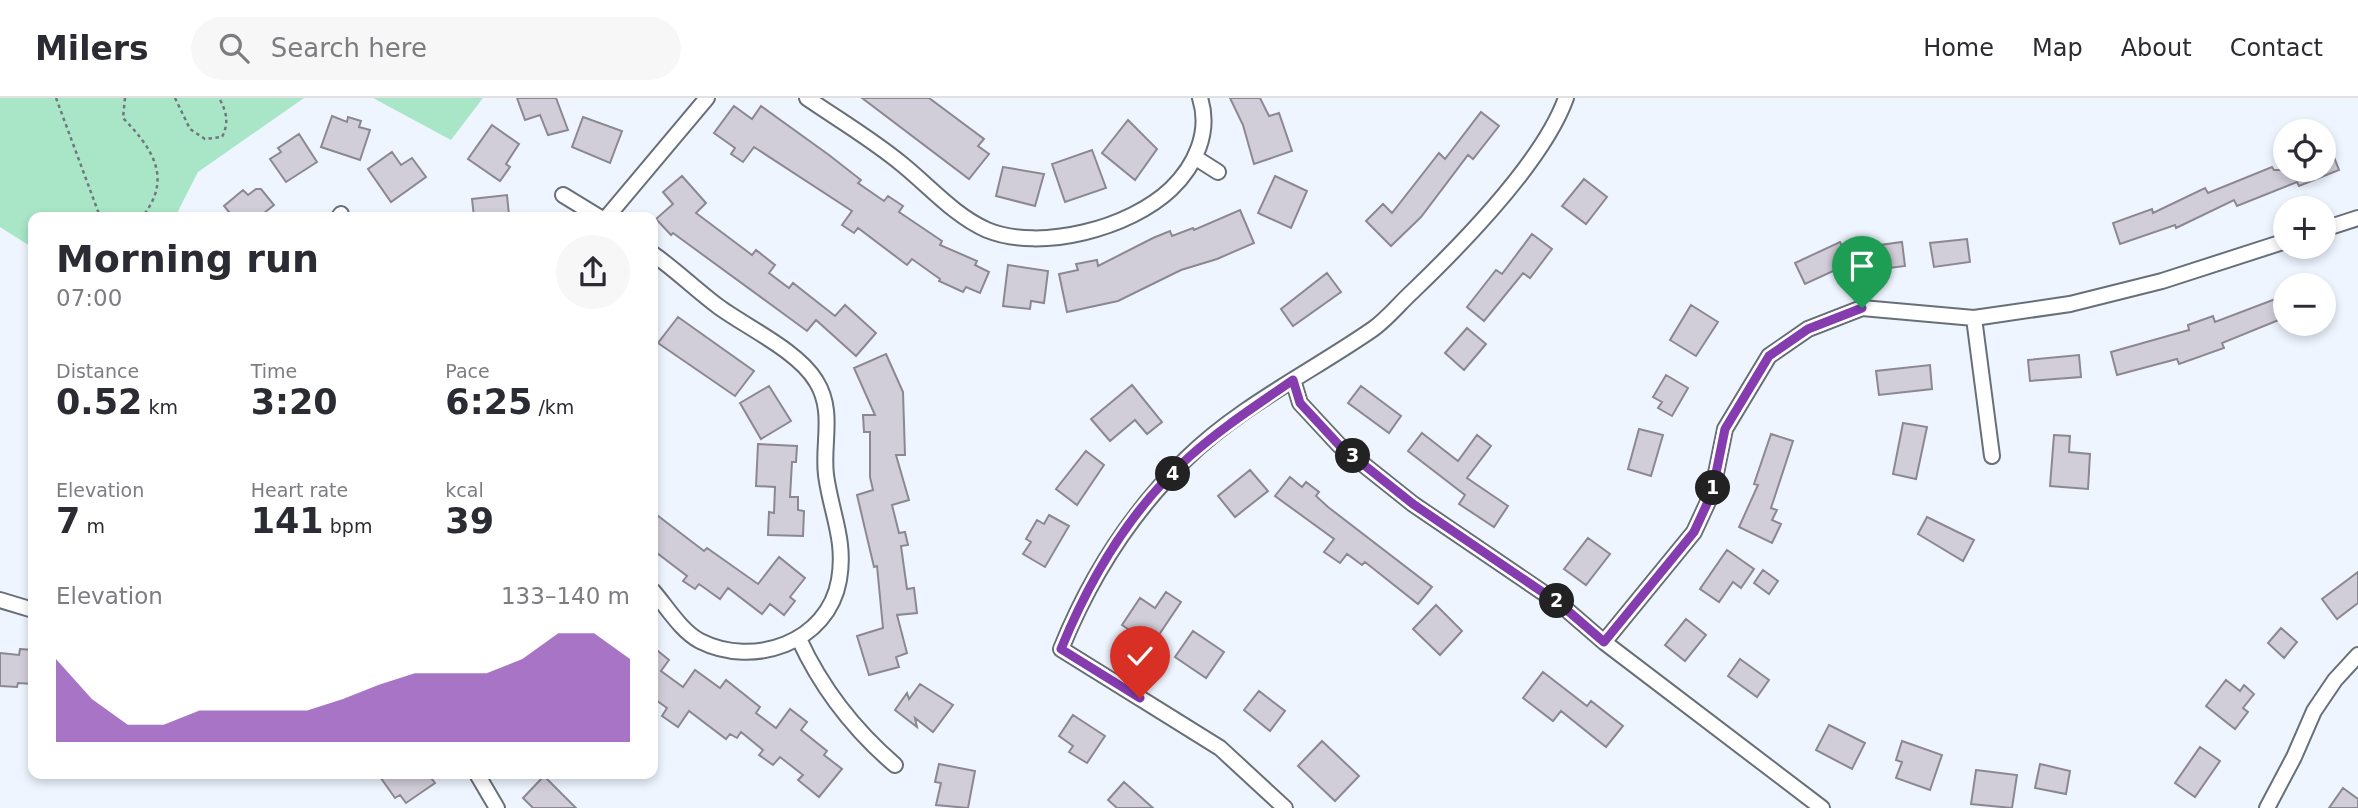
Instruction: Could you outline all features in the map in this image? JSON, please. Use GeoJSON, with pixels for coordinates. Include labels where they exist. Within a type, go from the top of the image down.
{"type":"FeatureCollection","features":[{"type":"Feature","properties":{"kind":"street"},"geometry":{"type":"LineString","coordinates":[[611,212],[707,98]]}},
{"type":"Feature","properties":{"kind":"street"},"geometry":{"type":"LineString","coordinates":[[807,98],[902,164],[964,217],[989,231],[1038,239],[1103,228],[1143,211],[1181,179],[1196,158],[1202,133],[1199,98]]}},
{"type":"Feature","properties":{"kind":"street"},"geometry":{"type":"LineString","coordinates":[[1285,808],[1220,748],[1061,649],[1082,598],[1136,514],[1187,459],[1293,380],[1376,327],[1454,251],[1557,124],[1566,98]]}},
{"type":"Feature","properties":{"kind":"street"},"geometry":{"type":"LineString","coordinates":[[1196,158],[1218,172]]}},
{"type":"Feature","properties":{"kind":"street"},"geometry":{"type":"LineString","coordinates":[[563,195],[591,212]]}},
{"type":"Feature","properties":{"kind":"street"},"geometry":{"type":"LineString","coordinates":[[2336,225],[2358,218]]}},
{"type":"Feature","properties":{"kind":"street"},"geometry":{"type":"LineString","coordinates":[[1604,642],[1694,532],[1712,493],[1725,429],[1769,356],[1808,329],[1862,308],[1974,318],[2084,301],[2162,281],[2273,245]]}},
{"type":"Feature","properties":{"kind":"street"},"geometry":{"type":"LineString","coordinates":[[658,258],[718,306],[801,363],[817,381],[827,419],[826,473],[839,527],[842,556],[839,583],[815,625],[799,639],[756,653],[730,652],[698,640],[658,597]]}},
{"type":"Feature","properties":{"kind":"street"},"geometry":{"type":"LineString","coordinates":[[1974,318],[1992,456]]}},
{"type":"Feature","properties":{"kind":"street"},"geometry":{"type":"LineString","coordinates":[[1293,380],[1300,403],[1339,445],[1413,504],[1560,604],[1604,642],[1822,808]]}},
{"type":"Feature","properties":{"kind":"street"},"geometry":{"type":"LineString","coordinates":[[0,600],[28,608]]}},
{"type":"Feature","properties":{"kind":"street"},"geometry":{"type":"LineString","coordinates":[[799,639],[828,694],[871,744],[895,765]]}},
{"type":"Feature","properties":{"kind":"street"},"geometry":{"type":"LineString","coordinates":[[2267,808],[2314,711],[2335,680],[2358,655]]}},
{"type":"Feature","properties":{"kind":"street"},"geometry":{"type":"LineString","coordinates":[[480,779],[498,808]]}},
{"type":"Feature","properties":{"kind":"path"},"geometry":{"type":"LineString","coordinates":[[56,98],[98,212]]}},
{"type":"Feature","properties":{"kind":"path"},"geometry":{"type":"LineString","coordinates":[[125,98],[123,118],[140,135],[159,173],[158,188],[145,212]]}},
{"type":"Feature","properties":{"kind":"path"},"geometry":{"type":"LineString","coordinates":[[174,98],[190,129],[205,139],[222,137],[227,127],[226,110],[219,98]]}},
{"type":"Feature","properties":{"kind":"green space"},"geometry":{"type":"Polygon","coordinates":[[[0,98],[304,98],[198,172],[178,212],[28,212],[28,245],[0,227],[0,98]]]}},
{"type":"Feature","properties":{"kind":"green space"},"geometry":{"type":"Polygon","coordinates":[[[373,98],[483,98],[451,140],[373,98]]]}},
{"type":"Feature","properties":{"kind":"building"},"geometry":{"type":"Polygon","coordinates":[[[517,98],[556,98],[568,130],[548,135],[540,115],[525,120],[517,98]]]}},
{"type":"Feature","properties":{"kind":"building"},"geometry":{"type":"Polygon","coordinates":[[[862,98],[929,98],[984,139],[978,146],[989,154],[969,179],[862,98]]]}},
{"type":"Feature","properties":{"kind":"building"},"geometry":{"type":"Polygon","coordinates":[[[1230,98],[1260,98],[1269,116],[1279,113],[1292,151],[1254,164],[1243,125],[1230,98]]]}},
{"type":"Feature","properties":{"kind":"building"},"geometry":{"type":"Polygon","coordinates":[[[734,106],[752,119],[761,106],[861,180],[858,183],[884,201],[888,196],[903,206],[899,212],[942,241],[940,245],[977,261],[975,265],[989,272],[980,293],[966,287],[963,292],[939,281],[940,279],[912,259],[907,265],[858,228],[854,233],[842,225],[852,211],[754,147],[743,162],[731,154],[735,148],[714,133],[734,106]]]}},
{"type":"Feature","properties":{"kind":"building"},"geometry":{"type":"Polygon","coordinates":[[[1481,112],[1499,126],[1473,159],[1468,155],[1421,217],[1391,246],[1366,221],[1383,204],[1392,213],[1439,153],[1445,159],[1481,112]]]}},
{"type":"Feature","properties":{"kind":"building"},"geometry":{"type":"Polygon","coordinates":[[[332,116],[347,122],[348,117],[361,121],[359,127],[370,130],[360,160],[321,147],[332,116]]]}},
{"type":"Feature","properties":{"kind":"building"},"geometry":{"type":"Polygon","coordinates":[[[583,117],[622,131],[610,163],[572,147],[583,117]]]}},
{"type":"Feature","properties":{"kind":"building"},"geometry":{"type":"Polygon","coordinates":[[[1128,120],[1157,149],[1135,180],[1102,153],[1128,120]]]}},
{"type":"Feature","properties":{"kind":"building"},"geometry":{"type":"Polygon","coordinates":[[[492,125],[519,144],[506,164],[510,167],[500,181],[468,159],[492,125]]]}},
{"type":"Feature","properties":{"kind":"building"},"geometry":{"type":"Polygon","coordinates":[[[299,134],[317,162],[286,182],[270,159],[281,152],[278,148],[299,134]]]}},
{"type":"Feature","properties":{"kind":"building"},"geometry":{"type":"Polygon","coordinates":[[[1092,150],[1106,188],[1065,202],[1052,164],[1092,150]]]}},
{"type":"Feature","properties":{"kind":"building"},"geometry":{"type":"Polygon","coordinates":[[[392,152],[401,165],[412,158],[426,177],[391,202],[368,169],[392,152]]]}},
{"type":"Feature","properties":{"kind":"building"},"geometry":{"type":"Polygon","coordinates":[[[1003,167],[1044,174],[1035,206],[996,196],[1003,167]]]}},
{"type":"Feature","properties":{"kind":"building"},"geometry":{"type":"Polygon","coordinates":[[[2272,167],[2273,182],[2297,182],[2237,206],[2234,200],[2176,228],[2175,225],[2120,244],[2113,223],[2152,209],[2153,213],[2205,188],[2208,193],[2272,167]]]}},
{"type":"Feature","properties":{"kind":"building"},"geometry":{"type":"Polygon","coordinates":[[[682,176],[706,203],[696,213],[752,255],[756,250],[775,265],[769,273],[789,288],[793,283],[835,316],[845,305],[876,333],[856,356],[816,320],[807,331],[673,233],[671,235],[658,221],[658,217],[673,204],[663,192],[682,176]]]}},
{"type":"Feature","properties":{"kind":"building"},"geometry":{"type":"Polygon","coordinates":[[[1275,176],[1307,191],[1291,228],[1258,213],[1275,176]]]}},
{"type":"Feature","properties":{"kind":"building"},"geometry":{"type":"Polygon","coordinates":[[[1584,179],[1607,197],[1586,224],[1562,206],[1584,179]]]}},
{"type":"Feature","properties":{"kind":"building"},"geometry":{"type":"Polygon","coordinates":[[[261,189],[274,205],[265,212],[229,212],[224,206],[243,190],[248,195],[261,189]]]}},
{"type":"Feature","properties":{"kind":"building"},"geometry":{"type":"Polygon","coordinates":[[[507,195],[509,212],[473,212],[472,199],[507,195]]]}},
{"type":"Feature","properties":{"kind":"building"},"geometry":{"type":"Polygon","coordinates":[[[1240,210],[1254,243],[1217,259],[1181,270],[1118,301],[1067,312],[1059,274],[1078,270],[1076,264],[1097,260],[1098,266],[1170,231],[1172,236],[1193,228],[1194,230],[1240,210]]]}},
{"type":"Feature","properties":{"kind":"building"},"geometry":{"type":"Polygon","coordinates":[[[1532,234],[1552,249],[1530,278],[1523,273],[1484,321],[1467,307],[1496,270],[1502,274],[1532,234]]]}},
{"type":"Feature","properties":{"kind":"building"},"geometry":{"type":"Polygon","coordinates":[[[1967,239],[1970,262],[1934,267],[1930,243],[1967,239]]]}},
{"type":"Feature","properties":{"kind":"building"},"geometry":{"type":"Polygon","coordinates":[[[1840,242],[1844,250],[1902,242],[1905,266],[1859,272],[1857,260],[1805,284],[1795,263],[1840,242]]]}},
{"type":"Feature","properties":{"kind":"building"},"geometry":{"type":"Polygon","coordinates":[[[1008,265],[1048,271],[1044,303],[1031,301],[1030,309],[1003,306],[1008,265]]]}},
{"type":"Feature","properties":{"kind":"building"},"geometry":{"type":"Polygon","coordinates":[[[1327,273],[1341,292],[1293,326],[1281,309],[1327,273]]]}},
{"type":"Feature","properties":{"kind":"building"},"geometry":{"type":"Polygon","coordinates":[[[2273,300],[2273,322],[2222,343],[2224,348],[2179,364],[2177,359],[2117,375],[2111,352],[2189,330],[2188,325],[2213,316],[2215,322],[2273,300]]]}},
{"type":"Feature","properties":{"kind":"building"},"geometry":{"type":"Polygon","coordinates":[[[1691,305],[1718,322],[1696,356],[1670,340],[1691,305]]]}},
{"type":"Feature","properties":{"kind":"building"},"geometry":{"type":"Polygon","coordinates":[[[678,317],[754,371],[735,396],[658,343],[678,317]]]}},
{"type":"Feature","properties":{"kind":"building"},"geometry":{"type":"Polygon","coordinates":[[[1467,328],[1486,344],[1464,370],[1445,353],[1467,328]]]}},
{"type":"Feature","properties":{"kind":"building"},"geometry":{"type":"Polygon","coordinates":[[[886,354],[903,392],[905,455],[896,455],[909,500],[892,505],[899,533],[905,532],[908,545],[901,546],[907,589],[914,588],[917,613],[897,615],[907,653],[896,657],[899,667],[869,675],[857,636],[883,628],[877,566],[874,567],[857,495],[873,490],[870,477],[870,432],[864,432],[863,415],[875,415],[854,368],[886,354]]]}},
{"type":"Feature","properties":{"kind":"building"},"geometry":{"type":"Polygon","coordinates":[[[2079,355],[2081,377],[2030,381],[2028,360],[2079,355]]]}},
{"type":"Feature","properties":{"kind":"building"},"geometry":{"type":"Polygon","coordinates":[[[1930,365],[1932,389],[1879,395],[1876,371],[1930,365]]]}},
{"type":"Feature","properties":{"kind":"building"},"geometry":{"type":"Polygon","coordinates":[[[1666,375],[1688,388],[1672,416],[1658,408],[1662,402],[1653,397],[1666,375]]]}},
{"type":"Feature","properties":{"kind":"building"},"geometry":{"type":"Polygon","coordinates":[[[1132,385],[1162,422],[1147,434],[1135,420],[1110,441],[1091,419],[1132,385]]]}},
{"type":"Feature","properties":{"kind":"building"},"geometry":{"type":"Polygon","coordinates":[[[769,386],[791,421],[761,439],[740,403],[769,386]]]}},
{"type":"Feature","properties":{"kind":"building"},"geometry":{"type":"Polygon","coordinates":[[[1361,386],[1401,416],[1389,433],[1348,403],[1361,386]]]}},
{"type":"Feature","properties":{"kind":"building"},"geometry":{"type":"Polygon","coordinates":[[[1903,423],[1927,427],[1916,479],[1893,474],[1903,423]]]}},
{"type":"Feature","properties":{"kind":"building"},"geometry":{"type":"Polygon","coordinates":[[[1639,429],[1663,435],[1651,476],[1628,469],[1639,429]]]}},
{"type":"Feature","properties":{"kind":"building"},"geometry":{"type":"Polygon","coordinates":[[[1422,433],[1458,461],[1477,435],[1491,446],[1467,478],[1508,506],[1494,527],[1459,504],[1465,495],[1408,451],[1422,433]]]}},
{"type":"Feature","properties":{"kind":"building"},"geometry":{"type":"Polygon","coordinates":[[[1771,434],[1793,441],[1771,508],[1777,510],[1772,520],[1781,524],[1772,543],[1739,527],[1758,485],[1754,484],[1771,434]]]}},
{"type":"Feature","properties":{"kind":"building"},"geometry":{"type":"Polygon","coordinates":[[[2054,435],[2070,436],[2069,452],[2090,454],[2088,489],[2050,486],[2054,435]]]}},
{"type":"Feature","properties":{"kind":"building"},"geometry":{"type":"Polygon","coordinates":[[[758,444],[797,446],[796,462],[792,462],[790,497],[798,497],[798,510],[804,511],[803,536],[768,535],[769,512],[774,513],[775,487],[756,486],[758,444]]]}},
{"type":"Feature","properties":{"kind":"building"},"geometry":{"type":"Polygon","coordinates":[[[1086,451],[1104,465],[1077,505],[1056,489],[1086,451]]]}},
{"type":"Feature","properties":{"kind":"building"},"geometry":{"type":"Polygon","coordinates":[[[1250,470],[1268,491],[1235,517],[1218,496],[1250,470]]]}},
{"type":"Feature","properties":{"kind":"building"},"geometry":{"type":"Polygon","coordinates":[[[1290,477],[1302,487],[1306,482],[1319,492],[1316,496],[1328,507],[1432,587],[1418,604],[1365,562],[1362,565],[1347,554],[1340,563],[1324,552],[1334,539],[1275,496],[1290,477]]]}},
{"type":"Feature","properties":{"kind":"building"},"geometry":{"type":"Polygon","coordinates":[[[1049,515],[1069,526],[1045,567],[1023,554],[1031,542],[1026,539],[1037,520],[1044,524],[1049,515]]]}},
{"type":"Feature","properties":{"kind":"building"},"geometry":{"type":"Polygon","coordinates":[[[658,516],[704,551],[707,548],[758,584],[779,557],[805,578],[790,597],[795,601],[784,615],[770,604],[762,614],[728,588],[720,599],[699,584],[695,589],[683,581],[687,576],[658,554],[658,516]]]}},
{"type":"Feature","properties":{"kind":"building"},"geometry":{"type":"Polygon","coordinates":[[[1927,517],[1974,540],[1963,561],[1918,534],[1927,517]]]}},
{"type":"Feature","properties":{"kind":"building"},"geometry":{"type":"Polygon","coordinates":[[[1588,538],[1610,554],[1586,585],[1564,569],[1588,538]]]}},
{"type":"Feature","properties":{"kind":"building"},"geometry":{"type":"Polygon","coordinates":[[[1727,550],[1754,569],[1741,588],[1733,582],[1719,602],[1700,589],[1727,550]]]}},
{"type":"Feature","properties":{"kind":"building"},"geometry":{"type":"Polygon","coordinates":[[[1763,570],[1778,581],[1769,594],[1754,583],[1763,570]]]}},
{"type":"Feature","properties":{"kind":"building"},"geometry":{"type":"Polygon","coordinates":[[[2358,572],[2358,603],[2337,619],[2322,599],[2358,572]]]}},
{"type":"Feature","properties":{"kind":"building"},"geometry":{"type":"Polygon","coordinates":[[[1166,592],[1181,602],[1152,645],[1122,625],[1140,598],[1155,608],[1166,592]]]}},
{"type":"Feature","properties":{"kind":"building"},"geometry":{"type":"Polygon","coordinates":[[[1436,605],[1462,631],[1440,655],[1413,629],[1436,605]]]}},
{"type":"Feature","properties":{"kind":"building"},"geometry":{"type":"Polygon","coordinates":[[[1686,619],[1706,635],[1685,661],[1665,645],[1686,619]]]}},
{"type":"Feature","properties":{"kind":"building"},"geometry":{"type":"Polygon","coordinates":[[[2281,628],[2297,642],[2284,658],[2268,643],[2281,628]]]}},
{"type":"Feature","properties":{"kind":"building"},"geometry":{"type":"Polygon","coordinates":[[[1193,631],[1224,652],[1206,678],[1175,657],[1193,631]]]}},
{"type":"Feature","properties":{"kind":"building"},"geometry":{"type":"Polygon","coordinates":[[[20,649],[28,650],[28,684],[18,683],[17,687],[0,686],[0,653],[19,655],[20,649]]]}},
{"type":"Feature","properties":{"kind":"building"},"geometry":{"type":"Polygon","coordinates":[[[658,651],[669,660],[661,671],[683,687],[695,670],[720,688],[726,680],[760,707],[756,713],[776,728],[790,709],[807,722],[801,730],[827,751],[824,755],[842,769],[819,797],[798,780],[803,775],[780,757],[773,765],[759,755],[763,750],[741,732],[737,738],[730,734],[726,739],[689,711],[678,727],[662,716],[667,708],[658,702],[658,651]]]}},
{"type":"Feature","properties":{"kind":"building"},"geometry":{"type":"Polygon","coordinates":[[[1740,659],[1769,680],[1757,697],[1728,676],[1740,659]]]}},
{"type":"Feature","properties":{"kind":"building"},"geometry":{"type":"Polygon","coordinates":[[[1543,672],[1587,706],[1591,701],[1623,726],[1606,747],[1561,711],[1553,721],[1523,698],[1543,672]]]}},
{"type":"Feature","properties":{"kind":"building"},"geometry":{"type":"Polygon","coordinates":[[[2226,680],[2240,691],[2244,685],[2254,694],[2243,708],[2248,712],[2235,729],[2206,706],[2226,680]]]}},
{"type":"Feature","properties":{"kind":"building"},"geometry":{"type":"Polygon","coordinates":[[[920,684],[953,705],[933,732],[915,718],[917,727],[895,710],[907,693],[909,699],[920,684]]]}},
{"type":"Feature","properties":{"kind":"building"},"geometry":{"type":"Polygon","coordinates":[[[1259,691],[1285,711],[1270,731],[1244,710],[1259,691]]]}},
{"type":"Feature","properties":{"kind":"building"},"geometry":{"type":"Polygon","coordinates":[[[1073,715],[1105,736],[1087,763],[1069,752],[1073,746],[1059,736],[1073,715]]]}},
{"type":"Feature","properties":{"kind":"building"},"geometry":{"type":"Polygon","coordinates":[[[1829,725],[1865,743],[1852,769],[1816,750],[1829,725]]]}},
{"type":"Feature","properties":{"kind":"building"},"geometry":{"type":"Polygon","coordinates":[[[1322,741],[1359,776],[1335,801],[1298,766],[1322,741]]]}},
{"type":"Feature","properties":{"kind":"building"},"geometry":{"type":"Polygon","coordinates":[[[1902,741],[1942,755],[1930,790],[1896,778],[1902,762],[1896,760],[1902,741]]]}},
{"type":"Feature","properties":{"kind":"building"},"geometry":{"type":"Polygon","coordinates":[[[2200,747],[2220,761],[2195,797],[2175,783],[2200,747]]]}},
{"type":"Feature","properties":{"kind":"building"},"geometry":{"type":"Polygon","coordinates":[[[939,764],[975,771],[968,808],[936,805],[941,783],[935,782],[939,764]]]}},
{"type":"Feature","properties":{"kind":"building"},"geometry":{"type":"Polygon","coordinates":[[[2040,764],[2070,771],[2066,794],[2035,788],[2040,764]]]}},
{"type":"Feature","properties":{"kind":"building"},"geometry":{"type":"Polygon","coordinates":[[[1976,770],[2017,775],[2012,808],[1971,804],[1976,770]]]}},
{"type":"Feature","properties":{"kind":"building"},"geometry":{"type":"Polygon","coordinates":[[[382,779],[432,779],[435,783],[406,803],[400,795],[395,798],[382,779]]]}},
{"type":"Feature","properties":{"kind":"building"},"geometry":{"type":"Polygon","coordinates":[[[541,779],[547,779],[576,808],[533,808],[523,798],[541,779]]]}},
{"type":"Feature","properties":{"kind":"building"},"geometry":{"type":"Polygon","coordinates":[[[1124,782],[1153,808],[1117,808],[1108,800],[1124,782]]]}},
{"type":"Feature","properties":{"kind":"building"},"geometry":{"type":"Polygon","coordinates":[[[2343,788],[2358,799],[2358,808],[2329,808],[2343,788]]]}},
{"type":"Feature","properties":{"kind":"route"},"geometry":{"type":"LineString","coordinates":[[1140,698],[1061,649],[1082,598],[1136,514],[1187,459],[1219,432],[1293,380],[1300,403],[1339,445],[1413,504],[1560,604],[1604,642],[1694,532],[1712,493],[1725,429],[1769,356],[1808,329],[1862,308]]}}]}
